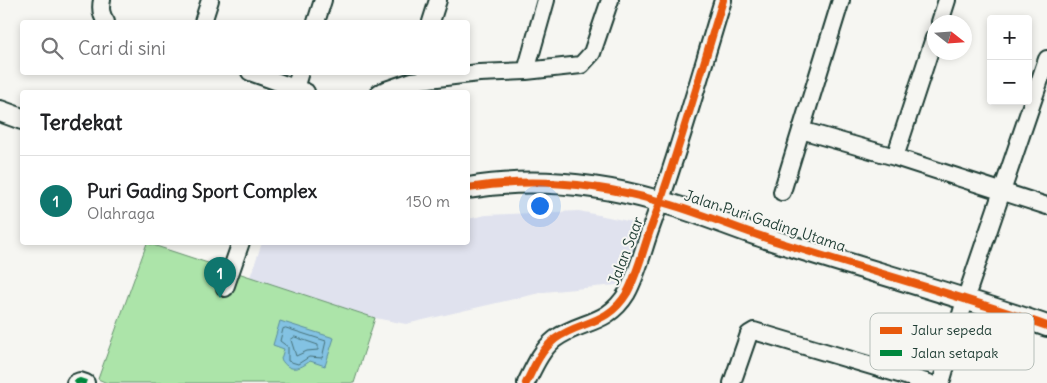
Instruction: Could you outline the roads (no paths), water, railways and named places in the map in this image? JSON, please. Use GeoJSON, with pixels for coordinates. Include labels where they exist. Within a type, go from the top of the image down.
{"type":"FeatureCollection","features":[{"type":"Feature","properties":{"kind":"street"},"geometry":{"type":"LineString","coordinates":[[102,0],[100,7],[104,20]]}},
{"type":"Feature","properties":{"kind":"street"},"geometry":{"type":"LineString","coordinates":[[204,20],[210,0]]}},
{"type":"Feature","properties":{"kind":"street"},"geometry":{"type":"LineString","coordinates":[[317,20],[323,0]]}},
{"type":"Feature","properties":{"kind":"street"},"geometry":{"type":"LineString","coordinates":[[432,20],[438,0]]}},
{"type":"Feature","properties":{"kind":"street"},"geometry":{"type":"LineString","coordinates":[[526,71],[546,0]]}},
{"type":"Feature","properties":{"kind":"street"},"geometry":{"type":"LineString","coordinates":[[470,74],[526,71],[581,65],[592,52],[610,0]]}},
{"type":"Feature","properties":{"kind":"street","name":"Jalan Saar"},"geometry":{"type":"LineString","coordinates":[[526,383],[542,352],[554,340],[566,333],[602,319],[612,311],[627,292],[660,202],[723,0]]}},
{"type":"Feature","properties":{"kind":"street"},"geometry":{"type":"LineString","coordinates":[[782,192],[841,0]]}},
{"type":"Feature","properties":{"kind":"street"},"geometry":{"type":"LineString","coordinates":[[942,15],[947,0]]}},
{"type":"Feature","properties":{"kind":"street"},"geometry":{"type":"LineString","coordinates":[[895,157],[927,59]]}},
{"type":"Feature","properties":{"kind":"street"},"geometry":{"type":"LineString","coordinates":[[962,313],[1047,59]]}},
{"type":"Feature","properties":{"kind":"street"},"geometry":{"type":"LineString","coordinates":[[257,75],[293,90]]}},
{"type":"Feature","properties":{"kind":"street"},"geometry":{"type":"LineString","coordinates":[[298,90],[300,75]]}},
{"type":"Feature","properties":{"kind":"street"},"geometry":{"type":"LineString","coordinates":[[384,90],[413,77],[446,75]]}},
{"type":"Feature","properties":{"kind":"street"},"geometry":{"type":"LineString","coordinates":[[0,111],[20,118]]}},
{"type":"Feature","properties":{"kind":"street"},"geometry":{"type":"LineString","coordinates":[[801,130],[895,157],[1047,206]]}},
{"type":"Feature","properties":{"kind":"street","name":"Jalan Puri Gading Utama"},"geometry":{"type":"LineString","coordinates":[[470,188],[520,184],[575,185],[660,202],[769,239],[966,298],[1009,313]]}},
{"type":"Feature","properties":{"kind":"street"},"geometry":{"type":"LineString","coordinates":[[225,288],[240,245]]}},
{"type":"Feature","properties":{"kind":"street","name":"Jalan Puri Gading Utama"},"geometry":{"type":"LineString","coordinates":[[1034,322],[1047,326]]}},
{"type":"Feature","properties":{"kind":"street"},"geometry":{"type":"LineString","coordinates":[[732,383],[749,334],[754,331],[870,366]]}},
{"type":"Feature","properties":{"kind":"street"},"geometry":{"type":"LineString","coordinates":[[884,370],[928,383]]}},
{"type":"Feature","properties":{"kind":"street"},"geometry":{"type":"LineString","coordinates":[[75,383],[80,381],[86,383]]}},
{"type":"Feature","properties":{"kind":"water"},"geometry":{"type":"Polygon","coordinates":[[[280,321],[334,338],[325,366],[310,361],[299,368],[291,368],[284,363],[281,359],[284,349],[273,345],[280,321]]]}},
{"type":"Feature","properties":{"kind":"place","name":"Puri Gading Sport Complex"},"geometry":{"type":"Point","coordinates":[220,298]}}]}
